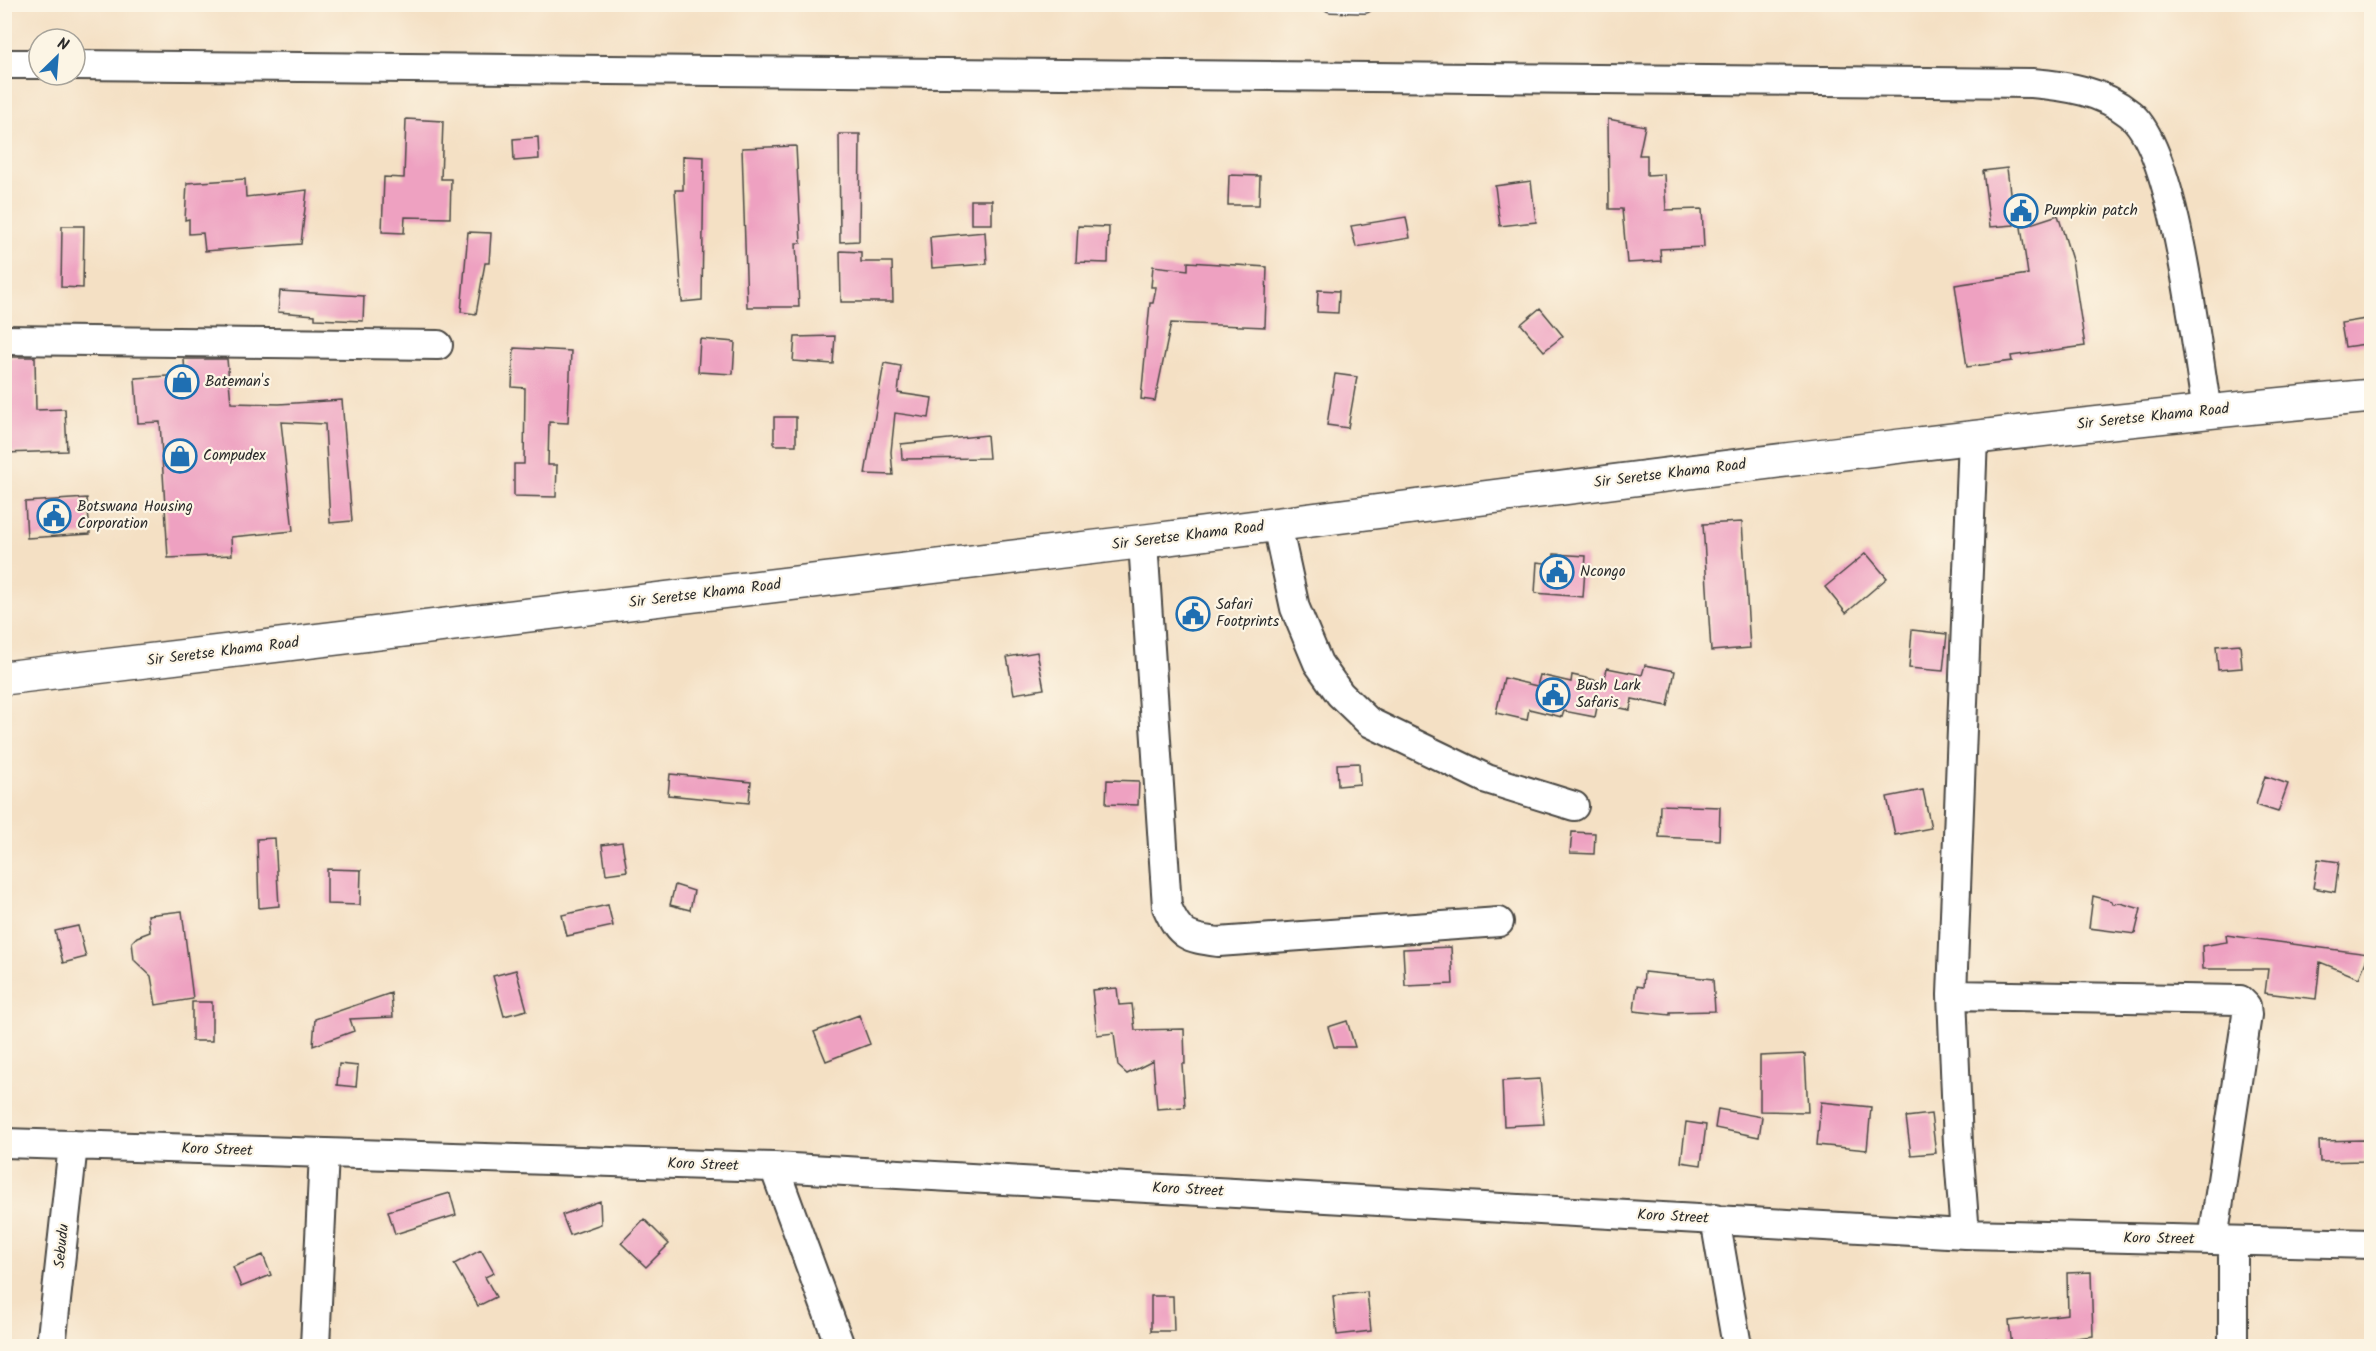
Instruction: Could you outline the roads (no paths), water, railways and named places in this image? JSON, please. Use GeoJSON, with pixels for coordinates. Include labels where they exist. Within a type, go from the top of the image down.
{"type":"FeatureCollection","features":[{"type":"Feature","properties":{"kind":"main road","name":"Sir Seretse Khama Road"},"geometry":{"type":"LineString","coordinates":[[4,678],[1143,542],[1973,437],[2207,411],[2372,396]]}},
{"type":"Feature","properties":{"kind":"street"},"geometry":{"type":"LineString","coordinates":[[4,64],[27,64]]}},
{"type":"Feature","properties":{"kind":"street"},"geometry":{"type":"LineString","coordinates":[[87,64],[2021,82],[2066,86],[2102,96],[2132,115],[2152,147],[2166,181],[2176,223],[2207,411]]}},
{"type":"Feature","properties":{"kind":"street"},"geometry":{"type":"LineString","coordinates":[[4,340],[438,345]]}},
{"type":"Feature","properties":{"kind":"street"},"geometry":{"type":"LineString","coordinates":[[1965,1234],[1958,1144],[1952,995],[1973,437]]}},
{"type":"Feature","properties":{"kind":"street"},"geometry":{"type":"LineString","coordinates":[[1277,525],[1285,574],[1295,608],[1318,663],[1340,694],[1369,722],[1487,779],[1574,806]]}},
{"type":"Feature","properties":{"kind":"street"},"geometry":{"type":"LineString","coordinates":[[1143,542],[1167,907],[1176,928],[1192,939],[1218,942],[1499,921]]}},
{"type":"Feature","properties":{"kind":"street"},"geometry":{"type":"LineString","coordinates":[[1952,995],[2240,1000],[2246,1006],[2247,1015],[2223,1241],[2233,1347]]}},
{"type":"Feature","properties":{"kind":"street","name":"Koro Street"},"geometry":{"type":"LineString","coordinates":[[4,1143],[774,1167],[1965,1234],[2372,1244]]}},
{"type":"Feature","properties":{"kind":"street","name":"Sebudu"},"geometry":{"type":"LineString","coordinates":[[51,1347],[73,1145]]}},
{"type":"Feature","properties":{"kind":"street"},"geometry":{"type":"LineString","coordinates":[[315,1347],[324,1153]]}},
{"type":"Feature","properties":{"kind":"street"},"geometry":{"type":"LineString","coordinates":[[774,1167],[840,1347]]}},
{"type":"Feature","properties":{"kind":"street"},"geometry":{"type":"LineString","coordinates":[[1715,1219],[1737,1347]]}},
{"type":"Feature","properties":{"kind":"lane"},"geometry":{"type":"LineString","coordinates":[[1331,4],[1365,5]]}},
{"type":"Feature","properties":{"kind":"place","name":"Pumpkin patch"},"geometry":{"type":"Point","coordinates":[2021,211]}},
{"type":"Feature","properties":{"kind":"place","name":"Bateman's"},"geometry":{"type":"Point","coordinates":[182,382]}},
{"type":"Feature","properties":{"kind":"place","name":"Compudex"},"geometry":{"type":"Point","coordinates":[180,456]}},
{"type":"Feature","properties":{"kind":"place","name":"Botswana Housing Corporation"},"geometry":{"type":"Point","coordinates":[54,516]}},
{"type":"Feature","properties":{"kind":"place","name":"Ncongo"},"geometry":{"type":"Point","coordinates":[1557,572]}},
{"type":"Feature","properties":{"kind":"place","name":"Safari Footprints"},"geometry":{"type":"Point","coordinates":[1193,614]}},
{"type":"Feature","properties":{"kind":"place","name":"Bush Lark Safaris"},"geometry":{"type":"Point","coordinates":[1553,695]}}]}
